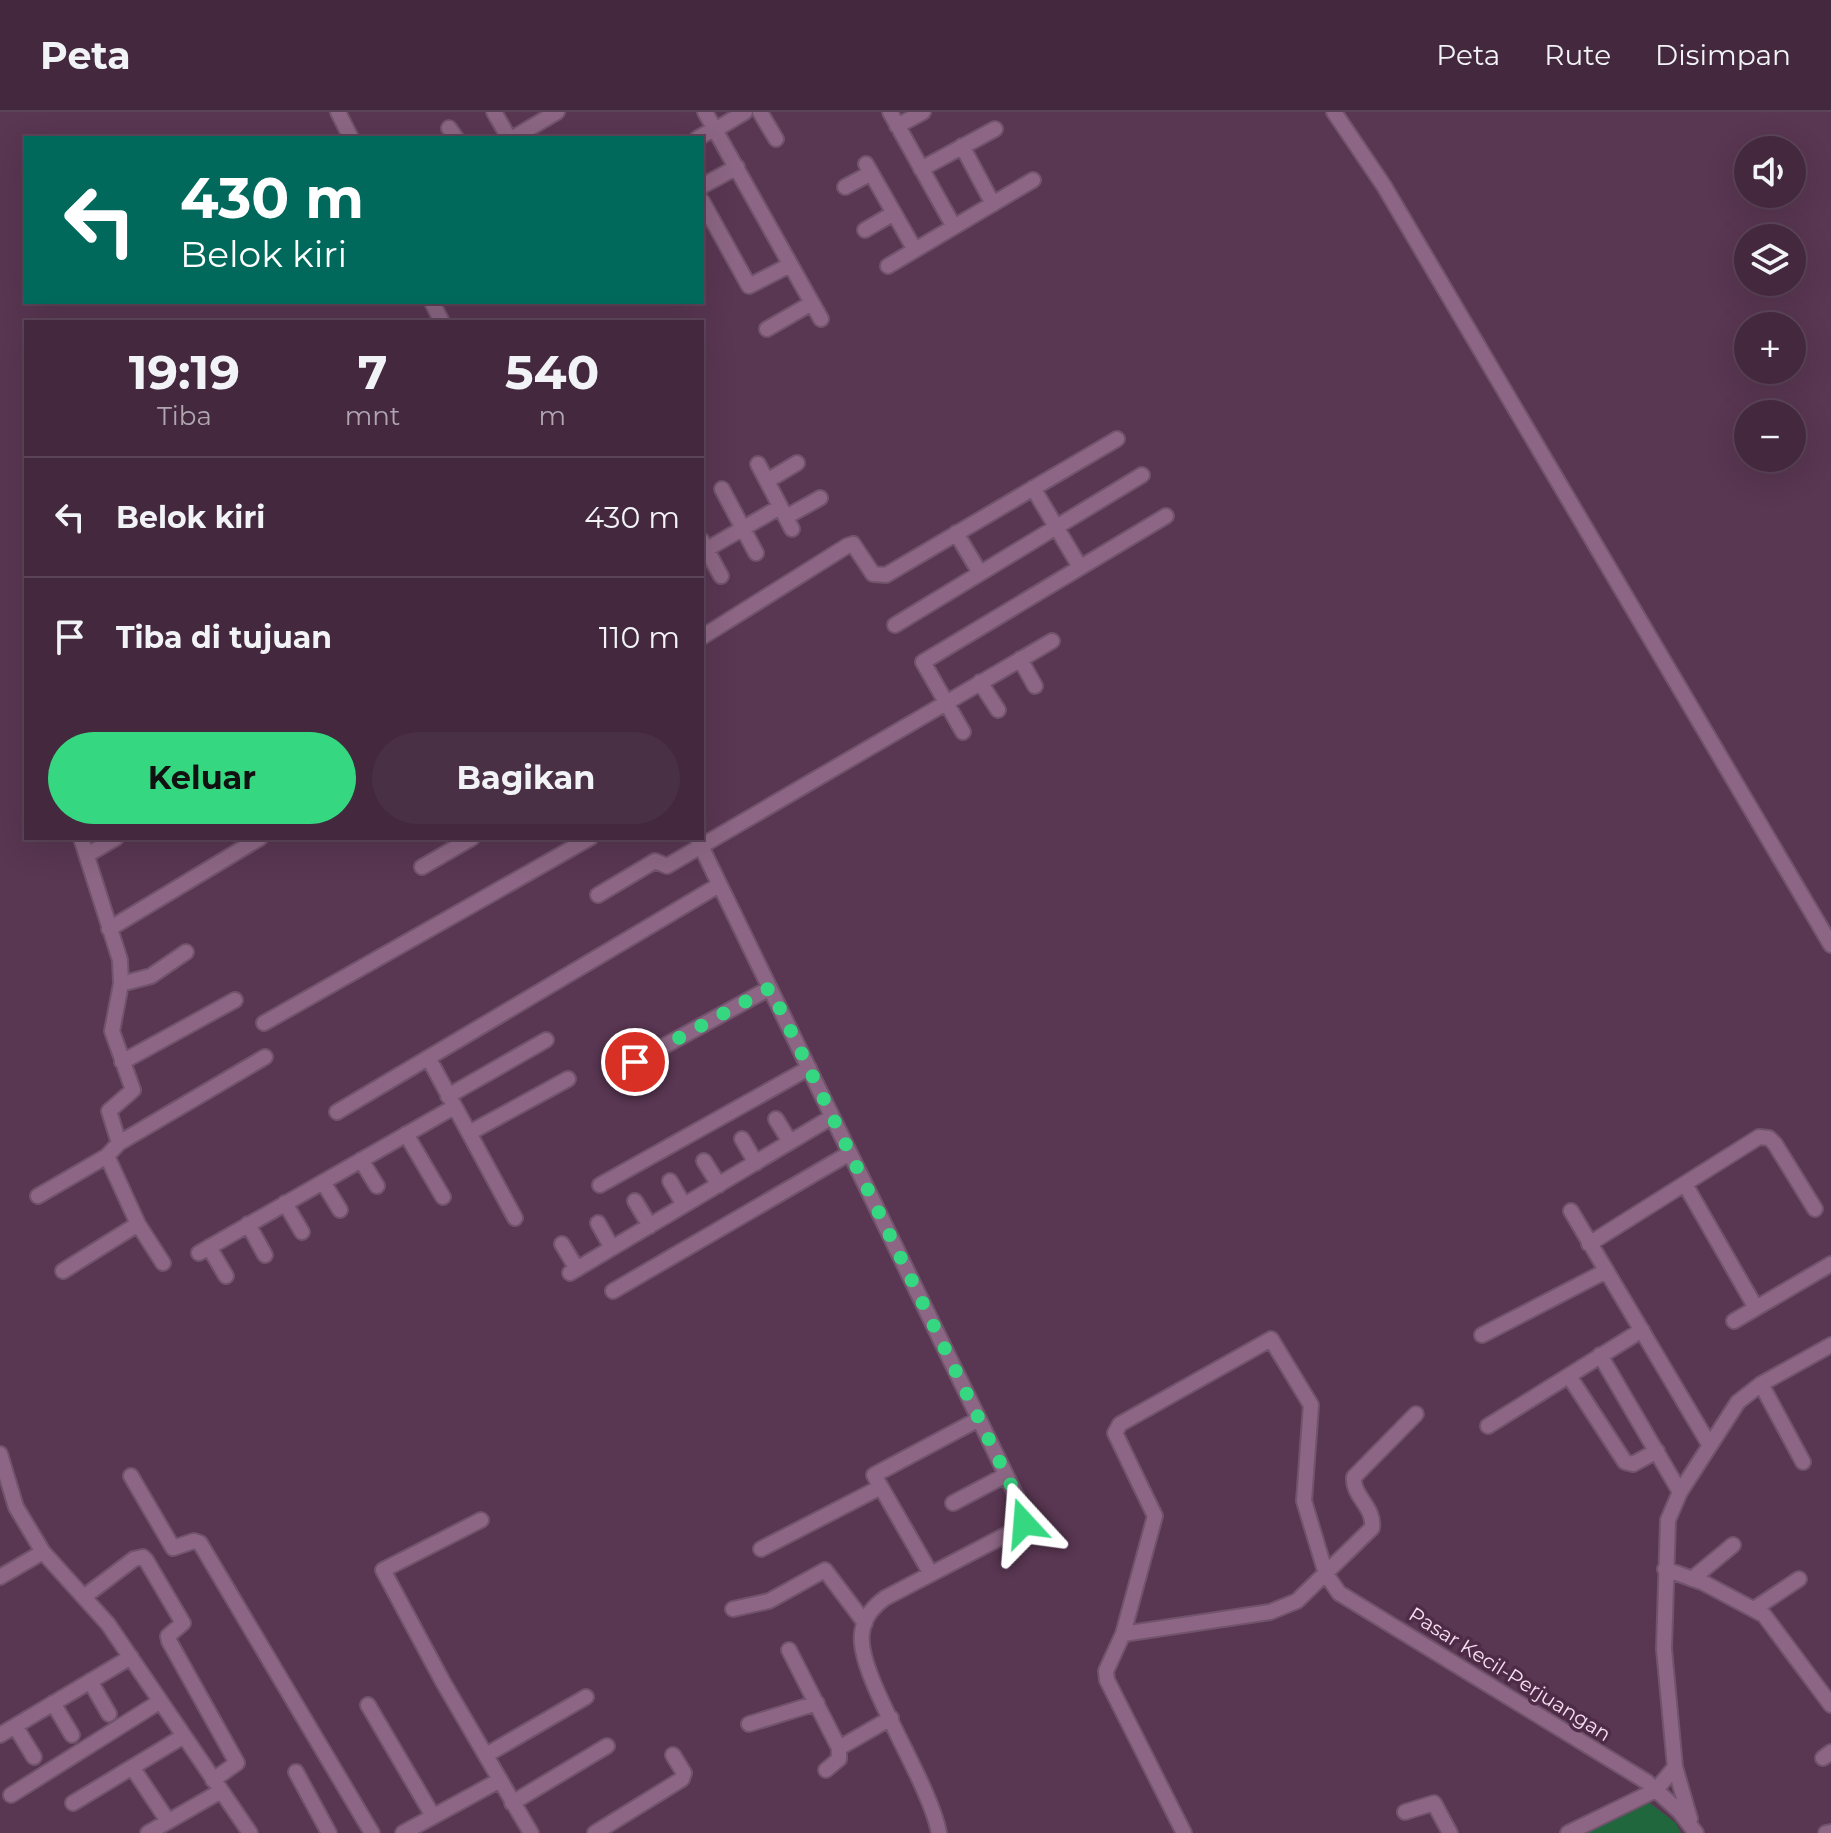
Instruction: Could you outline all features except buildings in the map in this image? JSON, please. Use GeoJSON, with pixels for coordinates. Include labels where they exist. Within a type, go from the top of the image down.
{"type":"FeatureCollection","features":[{"type":"Feature","properties":{"kind":"street"},"geometry":{"type":"LineString","coordinates":[[338,112],[350,136]]}},
{"type":"Feature","properties":{"kind":"street"},"geometry":{"type":"LineString","coordinates":[[494,112],[510,136]]}},
{"type":"Feature","properties":{"kind":"street"},"geometry":{"type":"LineString","coordinates":[[705,112],[821,319]]}},
{"type":"Feature","properties":{"kind":"street"},"geometry":{"type":"LineString","coordinates":[[702,136],[745,112]]}},
{"type":"Feature","properties":{"kind":"street"},"geometry":{"type":"LineString","coordinates":[[760,112],[776,139]]}},
{"type":"Feature","properties":{"kind":"street"},"geometry":{"type":"LineString","coordinates":[[890,112],[954,227]]}},
{"type":"Feature","properties":{"kind":"street"},"geometry":{"type":"LineString","coordinates":[[897,126],[923,112]]}},
{"type":"Feature","properties":{"kind":"street"},"geometry":{"type":"LineString","coordinates":[[1334,112],[1384,186],[1831,945]]}},
{"type":"Feature","properties":{"kind":"street"},"geometry":{"type":"LineString","coordinates":[[514,136],[551,113]]}},
{"type":"Feature","properties":{"kind":"street"},"geometry":{"type":"LineString","coordinates":[[921,169],[995,129]]}},
{"type":"Feature","properties":{"kind":"street"},"geometry":{"type":"LineString","coordinates":[[962,146],[993,204]]}},
{"type":"Feature","properties":{"kind":"street"},"geometry":{"type":"LineString","coordinates":[[704,185],[737,167]]}},
{"type":"Feature","properties":{"kind":"street"},"geometry":{"type":"LineString","coordinates":[[845,187],[868,168],[915,250]]}},
{"type":"Feature","properties":{"kind":"street"},"geometry":{"type":"LineString","coordinates":[[888,266],[1033,180]]}},
{"type":"Feature","properties":{"kind":"street"},"geometry":{"type":"LineString","coordinates":[[704,205],[749,286],[790,265]]}},
{"type":"Feature","properties":{"kind":"street"},"geometry":{"type":"LineString","coordinates":[[865,230],[894,213]]}},
{"type":"Feature","properties":{"kind":"street"},"geometry":{"type":"LineString","coordinates":[[767,329],[812,303]]}},
{"type":"Feature","properties":{"kind":"street"},"geometry":{"type":"LineString","coordinates":[[704,636],[847,546],[853,544],[873,574],[879,577],[1117,439]]}},
{"type":"Feature","properties":{"kind":"street"},"geometry":{"type":"LineString","coordinates":[[767,481],[797,463]]}},
{"type":"Feature","properties":{"kind":"street"},"geometry":{"type":"LineString","coordinates":[[758,464],[786,518]]}},
{"type":"Feature","properties":{"kind":"street"},"geometry":{"type":"LineString","coordinates":[[895,625],[1142,475]]}},
{"type":"Feature","properties":{"kind":"street"},"geometry":{"type":"LineString","coordinates":[[1033,488],[1080,567]]}},
{"type":"Feature","properties":{"kind":"street"},"geometry":{"type":"LineString","coordinates":[[722,489],[756,553]]}},
{"type":"Feature","properties":{"kind":"street"},"geometry":{"type":"LineString","coordinates":[[721,576],[704,547],[743,528],[786,518],[820,498]]}},
{"type":"Feature","properties":{"kind":"street"},"geometry":{"type":"LineString","coordinates":[[963,732],[923,662],[1166,516]]}},
{"type":"Feature","properties":{"kind":"street"},"geometry":{"type":"LineString","coordinates":[[956,533],[980,573]]}},
{"type":"Feature","properties":{"kind":"street"},"geometry":{"type":"LineString","coordinates":[[704,839],[1052,641]]}},
{"type":"Feature","properties":{"kind":"street"},"geometry":{"type":"LineString","coordinates":[[1020,659],[1035,686]]}},
{"type":"Feature","properties":{"kind":"street"},"geometry":{"type":"LineString","coordinates":[[980,682],[998,710]]}},
{"type":"Feature","properties":{"kind":"street"},"geometry":{"type":"LineString","coordinates":[[82,840],[120,960],[121,984],[112,1031],[133,1090],[109,1111],[119,1143]]}},
{"type":"Feature","properties":{"kind":"street"},"geometry":{"type":"LineString","coordinates":[[87,855],[113,840]]}},
{"type":"Feature","properties":{"kind":"street"},"geometry":{"type":"LineString","coordinates":[[109,929],[257,840]]}},
{"type":"Feature","properties":{"kind":"street"},"geometry":{"type":"LineString","coordinates":[[422,867],[469,840]]}},
{"type":"Feature","properties":{"kind":"street"},"geometry":{"type":"LineString","coordinates":[[264,1023],[586,840]]}},
{"type":"Feature","properties":{"kind":"street"},"geometry":{"type":"LineString","coordinates":[[598,895],[655,861],[667,866],[699,842],[1026,1516],[1024,1523],[885,1598],[872,1608],[865,1623],[862,1647],[891,1718],[931,1799],[939,1833]]}},
{"type":"Feature","properties":{"kind":"street"},"geometry":{"type":"LineString","coordinates":[[337,1112],[719,885]]}},
{"type":"Feature","properties":{"kind":"street"},"geometry":{"type":"LineString","coordinates":[[121,984],[151,976],[186,952]]}},
{"type":"Feature","properties":{"kind":"street"},"geometry":{"type":"LineString","coordinates":[[635,1062],[770,988]]}},
{"type":"Feature","properties":{"kind":"street"},"geometry":{"type":"LineString","coordinates":[[122,1062],[235,1000]]}},
{"type":"Feature","properties":{"kind":"street"},"geometry":{"type":"LineString","coordinates":[[226,1276],[204,1250],[406,1134],[546,1040]]}},
{"type":"Feature","properties":{"kind":"street"},"geometry":{"type":"LineString","coordinates":[[38,1196],[107,1156],[119,1143],[265,1057]]}},
{"type":"Feature","properties":{"kind":"street"},"geometry":{"type":"LineString","coordinates":[[429,1059],[515,1218]]}},
{"type":"Feature","properties":{"kind":"street"},"geometry":{"type":"LineString","coordinates":[[600,1185],[809,1068]]}},
{"type":"Feature","properties":{"kind":"street"},"geometry":{"type":"LineString","coordinates":[[469,1133],[568,1079]]}},
{"type":"Feature","properties":{"kind":"street"},"geometry":{"type":"LineString","coordinates":[[562,1244],[573,1271],[832,1117]]}},
{"type":"Feature","properties":{"kind":"street"},"geometry":{"type":"LineString","coordinates":[[776,1119],[790,1142]]}},
{"type":"Feature","properties":{"kind":"street"},"geometry":{"type":"LineString","coordinates":[[406,1134],[443,1197]]}},
{"type":"Feature","properties":{"kind":"street"},"geometry":{"type":"LineString","coordinates":[[1589,1244],[1686,1186],[1759,1137],[1766,1137],[1775,1144],[1815,1209]]}},
{"type":"Feature","properties":{"kind":"street"},"geometry":{"type":"LineString","coordinates":[[742,1139],[756,1163]]}},
{"type":"Feature","properties":{"kind":"street"},"geometry":{"type":"LineString","coordinates":[[613,1291],[850,1153]]}},
{"type":"Feature","properties":{"kind":"street"},"geometry":{"type":"LineString","coordinates":[[107,1156],[138,1224],[163,1263]]}},
{"type":"Feature","properties":{"kind":"street"},"geometry":{"type":"LineString","coordinates":[[361,1160],[377,1186]]}},
{"type":"Feature","properties":{"kind":"street"},"geometry":{"type":"LineString","coordinates":[[704,1161],[719,1185]]}},
{"type":"Feature","properties":{"kind":"street"},"geometry":{"type":"LineString","coordinates":[[670,1181],[684,1205]]}},
{"type":"Feature","properties":{"kind":"street"},"geometry":{"type":"LineString","coordinates":[[323,1182],[340,1210]]}},
{"type":"Feature","properties":{"kind":"street"},"geometry":{"type":"LineString","coordinates":[[1686,1186],[1756,1308]]}},
{"type":"Feature","properties":{"kind":"street"},"geometry":{"type":"LineString","coordinates":[[635,1201],[650,1226]]}},
{"type":"Feature","properties":{"kind":"street"},"geometry":{"type":"LineString","coordinates":[[285,1203],[302,1232]]}},
{"type":"Feature","properties":{"kind":"street"},"geometry":{"type":"LineString","coordinates":[[1571,1211],[1604,1272],[1709,1444]]}},
{"type":"Feature","properties":{"kind":"street"},"geometry":{"type":"LineString","coordinates":[[598,1223],[612,1248]]}},
{"type":"Feature","properties":{"kind":"street"},"geometry":{"type":"LineString","coordinates":[[63,1271],[138,1224]]}},
{"type":"Feature","properties":{"kind":"street"},"geometry":{"type":"LineString","coordinates":[[248,1224],[265,1255]]}},
{"type":"Feature","properties":{"kind":"street"},"geometry":{"type":"LineString","coordinates":[[1734,1321],[1831,1264]]}},
{"type":"Feature","properties":{"kind":"street"},"geometry":{"type":"LineString","coordinates":[[1482,1335],[1604,1272]]}},
{"type":"Feature","properties":{"kind":"street"},"geometry":{"type":"LineString","coordinates":[[1488,1426],[1642,1330]]}},
{"type":"Feature","properties":{"kind":"street","name":"Pasar Kecil-Perjuangan"},"geometry":{"type":"LineString","coordinates":[[1123,1634],[1155,1516],[1115,1433],[1117,1429],[1271,1339],[1311,1405],[1304,1501],[1326,1574],[1339,1593],[1433,1648],[1656,1790],[1694,1830]]}},
{"type":"Feature","properties":{"kind":"street"},"geometry":{"type":"LineString","coordinates":[[1694,1830],[1675,1767],[1664,1649],[1668,1520],[1680,1492],[1738,1402],[1761,1384],[1831,1345]]}},
{"type":"Feature","properties":{"kind":"street"},"geometry":{"type":"LineString","coordinates":[[1600,1355],[1680,1492]]}},
{"type":"Feature","properties":{"kind":"street"},"geometry":{"type":"LineString","coordinates":[[1569,1376],[1625,1462],[1633,1464],[1657,1451]]}},
{"type":"Feature","properties":{"kind":"street"},"geometry":{"type":"LineString","coordinates":[[1761,1384],[1803,1462]]}},
{"type":"Feature","properties":{"kind":"street"},"geometry":{"type":"LineString","coordinates":[[1184,1833],[1107,1680],[1106,1671],[1123,1634],[1270,1612],[1297,1601],[1366,1537],[1373,1525],[1372,1515],[1354,1484],[1354,1477],[1416,1414]]}},
{"type":"Feature","properties":{"kind":"street"},"geometry":{"type":"LineString","coordinates":[[931,1574],[874,1475],[979,1419]]}},
{"type":"Feature","properties":{"kind":"street"},"geometry":{"type":"LineString","coordinates":[[0,1454],[16,1507],[43,1552],[85,1596],[131,1657],[182,1737],[250,1833]]}},
{"type":"Feature","properties":{"kind":"street"},"geometry":{"type":"LineString","coordinates":[[953,1503],[1006,1475]]}},
{"type":"Feature","properties":{"kind":"street"},"geometry":{"type":"LineString","coordinates":[[131,1476],[173,1548],[194,1541],[200,1543],[372,1833]]}},
{"type":"Feature","properties":{"kind":"street"},"geometry":{"type":"LineString","coordinates":[[761,1549],[879,1488]]}},
{"type":"Feature","properties":{"kind":"street"},"geometry":{"type":"LineString","coordinates":[[481,1520],[383,1570],[531,1833]]}},
{"type":"Feature","properties":{"kind":"street"},"geometry":{"type":"LineString","coordinates":[[1692,1579],[1733,1545]]}},
{"type":"Feature","properties":{"kind":"street"},"geometry":{"type":"LineString","coordinates":[[0,1577],[43,1552]]}},
{"type":"Feature","properties":{"kind":"street"},"geometry":{"type":"LineString","coordinates":[[85,1596],[134,1559],[143,1557],[146,1560],[183,1623],[168,1636],[169,1641],[237,1763],[217,1786],[148,1833]]}},
{"type":"Feature","properties":{"kind":"street"},"geometry":{"type":"LineString","coordinates":[[1665,1569],[1754,1609],[1771,1623],[1831,1705]]}},
{"type":"Feature","properties":{"kind":"street"},"geometry":{"type":"LineString","coordinates":[[733,1609],[769,1601],[825,1570],[865,1623]]}},
{"type":"Feature","properties":{"kind":"street"},"geometry":{"type":"LineString","coordinates":[[1754,1609],[1799,1579]]}},
{"type":"Feature","properties":{"kind":"street"},"geometry":{"type":"LineString","coordinates":[[789,1650],[839,1748],[839,1759],[826,1770]]}},
{"type":"Feature","properties":{"kind":"street"},"geometry":{"type":"LineString","coordinates":[[0,1735],[131,1657]]}},
{"type":"Feature","properties":{"kind":"street"},"geometry":{"type":"LineString","coordinates":[[90,1681],[109,1714]]}},
{"type":"Feature","properties":{"kind":"street"},"geometry":{"type":"LineString","coordinates":[[486,1755],[586,1697]]}},
{"type":"Feature","properties":{"kind":"street"},"geometry":{"type":"LineString","coordinates":[[11,1795],[159,1702]]}},
{"type":"Feature","properties":{"kind":"street"},"geometry":{"type":"LineString","coordinates":[[53,1703],[72,1735]]}},
{"type":"Feature","properties":{"kind":"street"},"geometry":{"type":"LineString","coordinates":[[749,1724],[817,1703]]}},
{"type":"Feature","properties":{"kind":"street"},"geometry":{"type":"LineString","coordinates":[[368,1705],[433,1816]]}},
{"type":"Feature","properties":{"kind":"street"},"geometry":{"type":"LineString","coordinates":[[839,1748],[891,1718]]}},
{"type":"Feature","properties":{"kind":"street"},"geometry":{"type":"LineString","coordinates":[[15,1726],[34,1757]]}},
{"type":"Feature","properties":{"kind":"street"},"geometry":{"type":"LineString","coordinates":[[73,1803],[182,1737]]}},
{"type":"Feature","properties":{"kind":"street"},"geometry":{"type":"LineString","coordinates":[[512,1803],[607,1746]]}},
{"type":"Feature","properties":{"kind":"street"},"geometry":{"type":"LineString","coordinates":[[595,1833],[684,1777],[673,1755]]}},
{"type":"Feature","properties":{"kind":"street"},"geometry":{"type":"LineString","coordinates":[[132,1767],[168,1821]]}},
{"type":"Feature","properties":{"kind":"street"},"geometry":{"type":"LineString","coordinates":[[1568,1833],[1656,1790],[1675,1767]]}},
{"type":"Feature","properties":{"kind":"street"},"geometry":{"type":"LineString","coordinates":[[296,1772],[329,1833]]}},
{"type":"Feature","properties":{"kind":"street"},"geometry":{"type":"LineString","coordinates":[[403,1833],[500,1780]]}},
{"type":"Feature","properties":{"kind":"street"},"geometry":{"type":"LineString","coordinates":[[1405,1812],[1434,1803],[1450,1833]]}},
{"type":"Feature","properties":{"kind":"green space"},"geometry":{"type":"Polygon","coordinates":[[[1646,1800],[1676,1823],[1681,1833],[1580,1833],[1646,1800]]]}},
{"type":"Feature","properties":{"kind":"route"},"geometry":{"type":"LineString","coordinates":[[635,1062],[770,988],[1026,1516],[1024,1523]]}}]}
